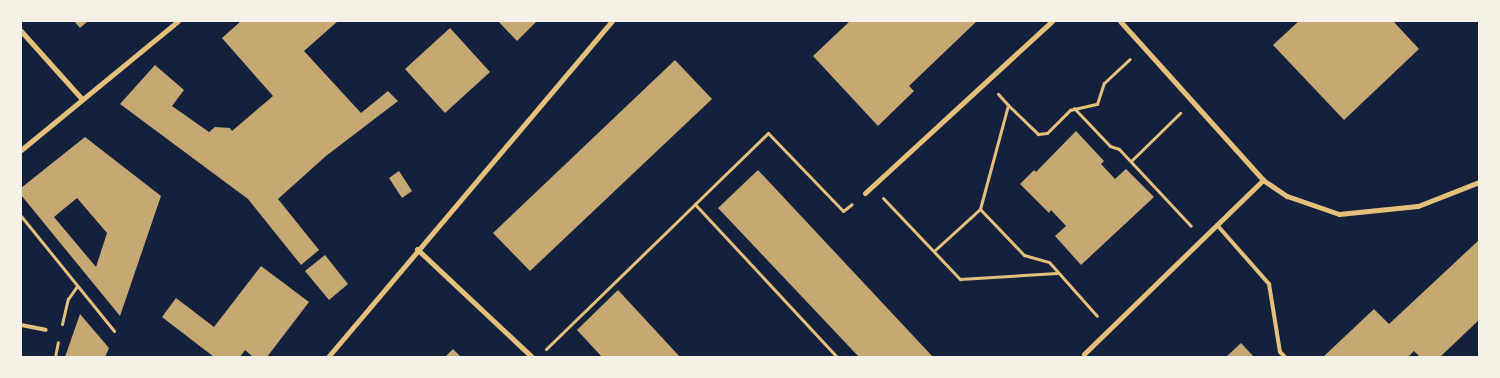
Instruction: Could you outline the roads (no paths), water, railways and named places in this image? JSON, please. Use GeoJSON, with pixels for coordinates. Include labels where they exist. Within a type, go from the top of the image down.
{"type":"FeatureCollection","features":[{"type":"Feature","properties":{"kind":"street"},"geometry":{"type":"LineString","coordinates":[[21,150],[178,21]]}},
{"type":"Feature","properties":{"kind":"street"},"geometry":{"type":"LineString","coordinates":[[328,357],[417,249],[612,21]]}},
{"type":"Feature","properties":{"kind":"street"},"geometry":{"type":"LineString","coordinates":[[865,193],[1052,21]]}},
{"type":"Feature","properties":{"kind":"street"},"geometry":{"type":"LineString","coordinates":[[1120,21],[1263,180],[1287,196],[1339,214],[1418,206],[1479,182]]}},
{"type":"Feature","properties":{"kind":"street"},"geometry":{"type":"LineString","coordinates":[[21,31],[82,99]]}},
{"type":"Feature","properties":{"kind":"street"},"geometry":{"type":"LineString","coordinates":[[1084,354],[1263,180]]}},
{"type":"Feature","properties":{"kind":"street"},"geometry":{"type":"LineString","coordinates":[[417,249],[532,357]]}},
{"type":"Feature","properties":{"kind":"lane"},"geometry":{"type":"LineString","coordinates":[[1217,224],[1269,284],[1280,352],[1285,357]]}},
{"type":"Feature","properties":{"kind":"lane"},"geometry":{"type":"LineString","coordinates":[[21,325],[46,330]]}}]}
